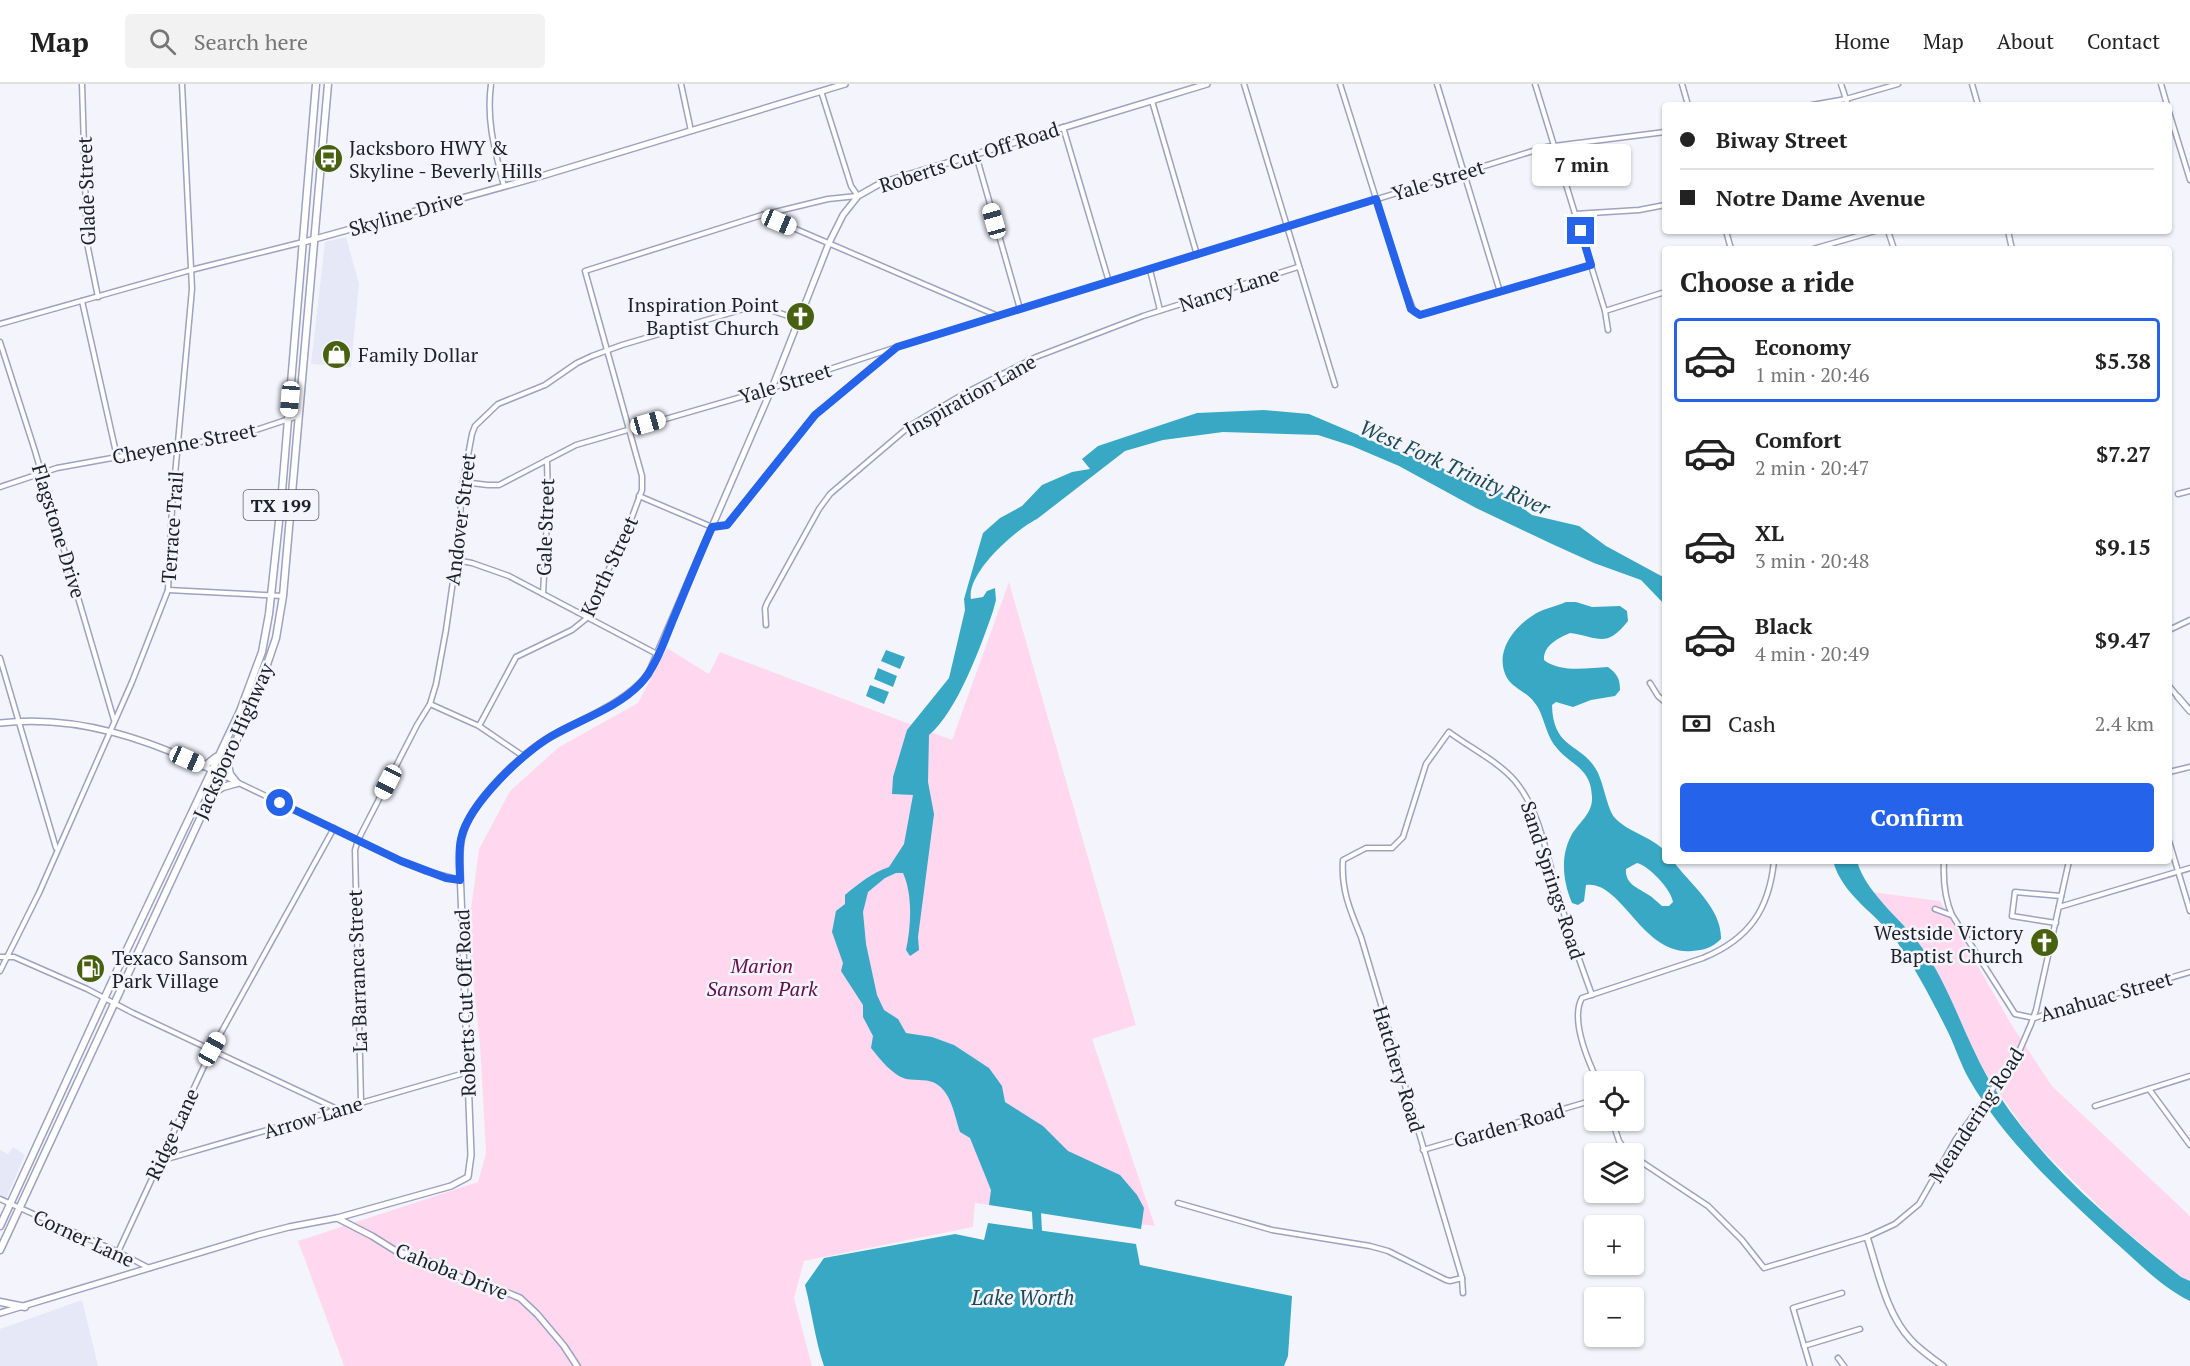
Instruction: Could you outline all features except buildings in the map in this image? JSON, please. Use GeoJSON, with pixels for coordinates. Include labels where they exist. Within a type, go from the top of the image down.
{"type":"FeatureCollection","features":[{"type":"Feature","properties":{"kind":"main road","name":"Jacksboro Highway"},"geometry":{"type":"LineString","coordinates":[[0,1226],[104,998],[240,711],[262,652],[267,630],[281,494],[316,84]]}},
{"type":"Feature","properties":{"kind":"main road","name":"Jacksboro Highway"},"geometry":{"type":"LineString","coordinates":[[0,1250],[255,700],[272,655],[283,596],[328,84]]}},
{"type":"Feature","properties":{"kind":"main road"},"geometry":{"type":"LineString","coordinates":[[314,103],[327,105]]}},
{"type":"Feature","properties":{"kind":"main road"},"geometry":{"type":"LineString","coordinates":[[281,494],[292,494]]}},
{"type":"Feature","properties":{"kind":"main road"},"geometry":{"type":"LineString","coordinates":[[202,766],[219,754]]}},
{"type":"Feature","properties":{"kind":"main road"},"geometry":{"type":"LineString","coordinates":[[210,795],[223,787],[237,783],[230,774],[227,759]]}},
{"type":"Feature","properties":{"kind":"main road"},"geometry":{"type":"LineString","coordinates":[[172,854],[181,858]]}},
{"type":"Feature","properties":{"kind":"main road"},"geometry":{"type":"LineString","coordinates":[[0,1302],[25,1307]]}},
{"type":"Feature","properties":{"kind":"street","name":"Glade Street"},"geometry":{"type":"LineString","coordinates":[[82,84],[87,243],[98,297]]}},
{"type":"Feature","properties":{"kind":"street","name":"Terrace Trail"},"geometry":{"type":"LineString","coordinates":[[0,971],[39,893],[115,721],[168,590],[192,289],[182,84]]}},
{"type":"Feature","properties":{"kind":"street"},"geometry":{"type":"LineString","coordinates":[[491,84],[488,104],[490,129],[504,186]]}},
{"type":"Feature","properties":{"kind":"street"},"geometry":{"type":"LineString","coordinates":[[681,84],[691,131]]}},
{"type":"Feature","properties":{"kind":"street","name":"Skyline Drive"},"geometry":{"type":"LineString","coordinates":[[0,324],[504,186],[845,84]]}},
{"type":"Feature","properties":{"kind":"street","name":"Roberts Cut Off Road"},"geometry":{"type":"LineString","coordinates":[[0,1314],[264,1233],[337,1218],[451,1186],[468,1177],[471,1155],[460,880],[461,839],[480,802],[524,756],[547,738],[627,696],[648,675],[772,388],[829,243],[843,215],[858,196],[881,183],[1207,84]]}},
{"type":"Feature","properties":{"kind":"street"},"geometry":{"type":"LineString","coordinates":[[1244,84],[1335,385]]}},
{"type":"Feature","properties":{"kind":"street"},"geometry":{"type":"LineString","coordinates":[[1340,84],[1411,309],[1417,314],[1435,311],[1591,265]]}},
{"type":"Feature","properties":{"kind":"street"},"geometry":{"type":"LineString","coordinates":[[1437,84],[1500,292]]}},
{"type":"Feature","properties":{"kind":"street"},"geometry":{"type":"LineString","coordinates":[[1535,84],[1605,311],[1608,330]]}},
{"type":"Feature","properties":{"kind":"street"},"geometry":{"type":"LineString","coordinates":[[1682,84],[1687,102]]}},
{"type":"Feature","properties":{"kind":"street"},"geometry":{"type":"LineString","coordinates":[[1841,84],[1847,102]]}},
{"type":"Feature","properties":{"kind":"street"},"geometry":{"type":"LineString","coordinates":[[1829,102],[1898,84]]}},
{"type":"Feature","properties":{"kind":"street"},"geometry":{"type":"LineString","coordinates":[[1972,84],[1977,102]]}},
{"type":"Feature","properties":{"kind":"street"},"geometry":{"type":"LineString","coordinates":[[2161,84],[2166,102]]}},
{"type":"Feature","properties":{"kind":"street"},"geometry":{"type":"LineString","coordinates":[[821,91],[851,186],[858,196],[828,199],[762,215],[585,271],[642,476],[639,498],[712,527],[727,525],[815,415],[897,347]]}},
{"type":"Feature","properties":{"kind":"street"},"geometry":{"type":"LineString","coordinates":[[1152,101],[1197,255]]}},
{"type":"Feature","properties":{"kind":"street"},"geometry":{"type":"LineString","coordinates":[[2172,122],[2190,180]]}},
{"type":"Feature","properties":{"kind":"street"},"geometry":{"type":"LineString","coordinates":[[1063,127],[1109,282]]}},
{"type":"Feature","properties":{"kind":"street","name":"Yale Street"},"geometry":{"type":"LineString","coordinates":[[463,482],[488,486],[499,485],[576,445],[628,428],[772,388],[897,347],[1554,145],[1662,132]]}},
{"type":"Feature","properties":{"kind":"street"},"geometry":{"type":"LineString","coordinates":[[976,155],[1020,309]]}},
{"type":"Feature","properties":{"kind":"street"},"geometry":{"type":"LineString","coordinates":[[1575,214],[1639,210],[1662,206]]}},
{"type":"Feature","properties":{"kind":"street"},"geometry":{"type":"LineString","coordinates":[[762,215],[998,316]]}},
{"type":"Feature","properties":{"kind":"street"},"geometry":{"type":"LineString","coordinates":[[1823,246],[1865,234]]}},
{"type":"Feature","properties":{"kind":"street","name":"Nancy Lane"},"geometry":{"type":"LineString","coordinates":[[1160,310],[1298,267]]}},
{"type":"Feature","properties":{"kind":"street"},"geometry":{"type":"LineString","coordinates":[[1150,270],[1160,310]]}},
{"type":"Feature","properties":{"kind":"street"},"geometry":{"type":"LineString","coordinates":[[1605,311],[1662,293]]}},
{"type":"Feature","properties":{"kind":"street"},"geometry":{"type":"LineString","coordinates":[[82,301],[117,457]]}},
{"type":"Feature","properties":{"kind":"street","name":"Andover Street"},"geometry":{"type":"LineString","coordinates":[[358,840],[430,704],[442,658],[456,560],[463,482],[475,426],[489,411],[509,399],[544,385],[577,363],[606,351],[759,306],[800,320]]}},
{"type":"Feature","properties":{"kind":"street","name":"Inspiration Lane"},"geometry":{"type":"LineString","coordinates":[[766,625],[765,608],[819,509],[830,494],[911,424],[1036,357],[1160,310]]}},
{"type":"Feature","properties":{"kind":"street","name":"Flagstone Drive"},"geometry":{"type":"LineString","coordinates":[[0,342],[115,721]]}},
{"type":"Feature","properties":{"kind":"street","name":"Cheyenne Street"},"geometry":{"type":"LineString","coordinates":[[0,487],[41,472],[244,434],[299,416]]}},
{"type":"Feature","properties":{"kind":"street","name":"Gale Street"},"geometry":{"type":"LineString","coordinates":[[543,595],[548,503],[547,460]]}},
{"type":"Feature","properties":{"kind":"street"},"geometry":{"type":"LineString","coordinates":[[2178,494],[2190,491]]}},
{"type":"Feature","properties":{"kind":"street","name":"Korth Street"},"geometry":{"type":"LineString","coordinates":[[479,726],[516,657],[572,630],[587,618],[639,498]]}},
{"type":"Feature","properties":{"kind":"street"},"geometry":{"type":"LineString","coordinates":[[456,560],[494,570],[658,654]]}},
{"type":"Feature","properties":{"kind":"street"},"geometry":{"type":"LineString","coordinates":[[168,590],[283,596]]}},
{"type":"Feature","properties":{"kind":"street"},"geometry":{"type":"LineString","coordinates":[[2172,629],[2190,620]]}},
{"type":"Feature","properties":{"kind":"street"},"geometry":{"type":"LineString","coordinates":[[0,658],[57,849]]}},
{"type":"Feature","properties":{"kind":"street"},"geometry":{"type":"LineString","coordinates":[[1650,683],[1662,699]]}},
{"type":"Feature","properties":{"kind":"street"},"geometry":{"type":"LineString","coordinates":[[2172,691],[2190,711]]}},
{"type":"Feature","properties":{"kind":"street"},"geometry":{"type":"LineString","coordinates":[[430,704],[479,726],[524,756]]}},
{"type":"Feature","properties":{"kind":"street"},"geometry":{"type":"LineString","coordinates":[[0,723],[78,725],[110,731],[164,749],[417,868],[460,880]]}},
{"type":"Feature","properties":{"kind":"street","name":"Sand Springs Road"},"geometry":{"type":"LineString","coordinates":[[1343,860],[1366,848],[1392,848],[1403,837],[1426,764],[1449,732],[1499,765],[1528,798],[1592,996]]}},
{"type":"Feature","properties":{"kind":"street"},"geometry":{"type":"LineString","coordinates":[[2172,771],[2190,766]]}},
{"type":"Feature","properties":{"kind":"street","name":"Ridge Lane"},"geometry":{"type":"LineString","coordinates":[[118,1252],[212,1049],[334,828]]}},
{"type":"Feature","properties":{"kind":"street","name":"La Barranca Street"},"geometry":{"type":"LineString","coordinates":[[358,840],[355,850],[355,889],[361,1102]]}},
{"type":"Feature","properties":{"kind":"street"},"geometry":{"type":"LineString","coordinates":[[2172,851],[2190,911]]}},
{"type":"Feature","properties":{"kind":"street","name":"Hatchery Road"},"geometry":{"type":"LineString","coordinates":[[1343,860],[1342,879],[1348,905],[1360,937],[1462,1278],[1462,1293]]}},
{"type":"Feature","properties":{"kind":"street"},"geometry":{"type":"LineString","coordinates":[[1593,1071],[1579,1027],[1578,1005],[1582,998],[1703,958],[1720,951],[1739,938],[1764,905],[1770,890],[1774,864]]}},
{"type":"Feature","properties":{"kind":"street","name":"Anahuac Street"},"geometry":{"type":"LineString","coordinates":[[1944,864],[1943,883],[1952,915],[2015,1014],[2034,1018],[2190,972]]}},
{"type":"Feature","properties":{"kind":"street","name":"Meandering Road"},"geometry":{"type":"LineString","coordinates":[[1644,1164],[1708,1206],[1742,1240],[1764,1268],[1868,1237],[1895,1224],[1919,1204],[1969,1119],[2018,1054],[2034,1018],[2068,864]]}},
{"type":"Feature","properties":{"kind":"street"},"geometry":{"type":"LineString","coordinates":[[2059,907],[2190,868]]}},
{"type":"Feature","properties":{"kind":"street"},"geometry":{"type":"LineString","coordinates":[[2056,924],[2012,916],[2015,892],[2061,896]]}},
{"type":"Feature","properties":{"kind":"street"},"geometry":{"type":"LineString","coordinates":[[1935,909],[1952,915]]}},
{"type":"Feature","properties":{"kind":"street"},"geometry":{"type":"LineString","coordinates":[[0,957],[14,957],[337,1109]]}},
{"type":"Feature","properties":{"kind":"street","name":"Arrow Lane"},"geometry":{"type":"LineString","coordinates":[[159,1161],[468,1072]]}},
{"type":"Feature","properties":{"kind":"street"},"geometry":{"type":"LineString","coordinates":[[2095,1106],[2190,1076]]}},
{"type":"Feature","properties":{"kind":"street"},"geometry":{"type":"LineString","coordinates":[[2149,1089],[2190,1144]]}},
{"type":"Feature","properties":{"kind":"street","name":"Garden Road"},"geometry":{"type":"LineString","coordinates":[[1423,1150],[1584,1104]]}},
{"type":"Feature","properties":{"kind":"street","name":"Corner Lane"},"geometry":{"type":"LineString","coordinates":[[0,1199],[149,1268]]}},
{"type":"Feature","properties":{"kind":"street"},"geometry":{"type":"LineString","coordinates":[[1178,1203],[1272,1230],[1379,1248],[1400,1255],[1446,1280],[1462,1278]]}},
{"type":"Feature","properties":{"kind":"street","name":"Cahoba Drive"},"geometry":{"type":"LineString","coordinates":[[337,1218],[396,1251],[434,1263],[471,1283],[496,1288],[520,1299],[544,1322],[577,1366]]}},
{"type":"Feature","properties":{"kind":"street"},"geometry":{"type":"LineString","coordinates":[[1868,1237],[1889,1302],[1901,1328],[1918,1347],[1943,1366]]}},
{"type":"Feature","properties":{"kind":"street"},"geometry":{"type":"LineString","coordinates":[[1810,1366],[1793,1308],[1842,1293]]}},
{"type":"Feature","properties":{"kind":"street"},"geometry":{"type":"LineString","coordinates":[[1804,1346],[1860,1329]]}},
{"type":"Feature","properties":{"kind":"street"},"geometry":{"type":"LineString","coordinates":[[1838,1358],[1844,1366]]}},
{"type":"Feature","properties":{"kind":"shaded area"},"geometry":{"type":"Polygon","coordinates":[[[346,237],[359,284],[351,367],[311,364],[325,242],[346,237]]]}},
{"type":"Feature","properties":{"kind":"shaded area"},"geometry":{"type":"Polygon","coordinates":[[[13,1147],[25,1155],[6,1199],[0,1196],[0,1150],[8,1154],[13,1147]]]}},
{"type":"Feature","properties":{"kind":"shaded area"},"geometry":{"type":"Polygon","coordinates":[[[82,1300],[98,1366],[0,1366],[0,1329],[82,1300]]]}},
{"type":"Feature","properties":{"kind":"green space","name":"Marion Sansom Park"},"geometry":{"type":"Polygon","coordinates":[[[1009,582],[1136,1025],[1092,1039],[1155,1226],[975,1203],[973,1227],[804,1261],[794,1298],[812,1366],[344,1366],[298,1241],[478,1182],[486,1153],[480,1045],[468,931],[479,849],[510,791],[559,747],[638,703],[667,648],[709,674],[720,652],[952,740],[1009,582]]]}},
{"type":"Feature","properties":{"kind":"green space"},"geometry":{"type":"Polygon","coordinates":[[[1872,892],[1940,901],[2013,1027],[2052,1086],[2190,1216],[2190,1281],[2181,1277],[2118,1225],[2033,1141],[1990,1080],[1973,1051],[1927,955],[1872,892]]]}},
{"type":"Feature","properties":{"kind":"water"},"geometry":{"type":"Polygon","coordinates":[[[1264,410],[1309,414],[1396,451],[1430,462],[1473,483],[1500,491],[1532,515],[1579,526],[1606,546],[1662,576],[1662,602],[1641,580],[1594,563],[1552,544],[1476,508],[1399,466],[1352,446],[1318,435],[1223,432],[1163,440],[1125,451],[1017,532],[994,553],[976,577],[971,599],[983,597],[987,591],[995,588],[996,600],[993,611],[967,678],[949,711],[929,735],[928,782],[934,814],[918,937],[919,950],[910,956],[906,950],[910,911],[903,873],[896,873],[885,878],[868,892],[863,912],[866,944],[877,995],[884,1010],[898,1019],[906,1033],[932,1037],[954,1045],[989,1068],[1002,1086],[1005,1102],[1043,1126],[1068,1151],[1120,1175],[1137,1195],[1144,1208],[1141,1229],[989,1205],[991,1190],[970,1138],[960,1132],[947,1094],[931,1081],[906,1079],[896,1074],[871,1048],[873,1036],[863,1017],[863,1005],[841,971],[843,963],[832,932],[836,911],[845,904],[845,895],[871,875],[889,867],[904,844],[913,795],[892,794],[893,777],[907,730],[949,678],[965,610],[964,599],[983,533],[1000,518],[1022,506],[1042,485],[1072,472],[1090,469],[1082,459],[1098,446],[1197,413],[1264,410]]]}},
{"type":"Feature","properties":{"kind":"water"},"geometry":{"type":"Polygon","coordinates":[[[1566,602],[1576,602],[1592,607],[1620,606],[1627,611],[1628,621],[1608,638],[1570,633],[1556,640],[1546,651],[1544,660],[1558,667],[1574,669],[1608,667],[1619,679],[1620,686],[1615,696],[1591,700],[1573,707],[1556,702],[1552,705],[1554,720],[1562,738],[1591,762],[1597,771],[1615,818],[1662,848],[1662,864],[1676,864],[1711,907],[1720,928],[1721,939],[1708,948],[1692,951],[1675,949],[1659,942],[1611,894],[1599,887],[1586,885],[1584,901],[1578,905],[1572,903],[1566,887],[1565,852],[1571,836],[1592,803],[1591,787],[1584,773],[1552,742],[1534,702],[1507,678],[1503,660],[1504,651],[1512,635],[1525,621],[1544,610],[1566,602]],[[1637,863],[1626,869],[1630,882],[1662,906],[1669,906],[1673,902],[1671,897],[1653,873],[1637,863]]]}},
{"type":"Feature","properties":{"kind":"water"},"geometry":{"type":"Polygon","coordinates":[[[886,650],[905,657],[900,669],[881,661],[886,650]]]}},
{"type":"Feature","properties":{"kind":"water"},"geometry":{"type":"Polygon","coordinates":[[[878,668],[897,676],[893,687],[874,679],[878,668]]]}},
{"type":"Feature","properties":{"kind":"water"},"geometry":{"type":"Polygon","coordinates":[[[870,685],[889,692],[884,704],[866,696],[870,685]]]}},
{"type":"Feature","properties":{"kind":"water"},"geometry":{"type":"Polygon","coordinates":[[[1834,864],[1858,864],[1878,898],[1909,931],[1927,955],[1944,985],[1988,1078],[2007,1107],[2051,1161],[2075,1186],[2127,1233],[2181,1277],[2190,1281],[2190,1301],[2160,1282],[2095,1224],[2017,1145],[1983,1102],[1969,1079],[1937,1010],[1897,942],[1852,895],[1834,864]]]}},
{"type":"Feature","properties":{"kind":"water","name":"Lake Worth"},"geometry":{"type":"Polygon","coordinates":[[[988,1223],[1136,1244],[1140,1265],[1292,1296],[1288,1356],[1284,1366],[824,1366],[805,1285],[824,1258],[955,1234],[984,1240],[988,1223]]]}},
{"type":"Feature","properties":{"kind":"waterway","name":"West Fork Trinity River"},"geometry":{"type":"LineString","coordinates":[[1033,1202],[1036,1203],[1038,1241]]}},
{"type":"Feature","properties":{"kind":"place","name":"Jacksboro HWY & Skyline - Beverly Hills"},"geometry":{"type":"Point","coordinates":[328,158]}},
{"type":"Feature","properties":{"kind":"place","name":"Inspiration Point Baptist Church"},"geometry":{"type":"Point","coordinates":[800,316]}},
{"type":"Feature","properties":{"kind":"place","name":"Family Dollar"},"geometry":{"type":"Point","coordinates":[337,354]}},
{"type":"Feature","properties":{"kind":"place","name":"Westside Victory Baptist Church"},"geometry":{"type":"Point","coordinates":[2044,943]}},
{"type":"Feature","properties":{"kind":"place","name":"Texaco Sansom Park Village"},"geometry":{"type":"Point","coordinates":[91,968]}},
{"type":"Feature","properties":{"kind":"route"},"geometry":{"type":"LineString","coordinates":[[280,803],[401,861],[446,878],[460,880],[461,839],[480,802],[524,756],[540,743],[627,696],[639,685],[648,675],[660,651],[712,527],[727,525],[815,415],[897,347],[1376,199],[1411,309],[1420,315],[1591,265],[1581,231]]}}]}
